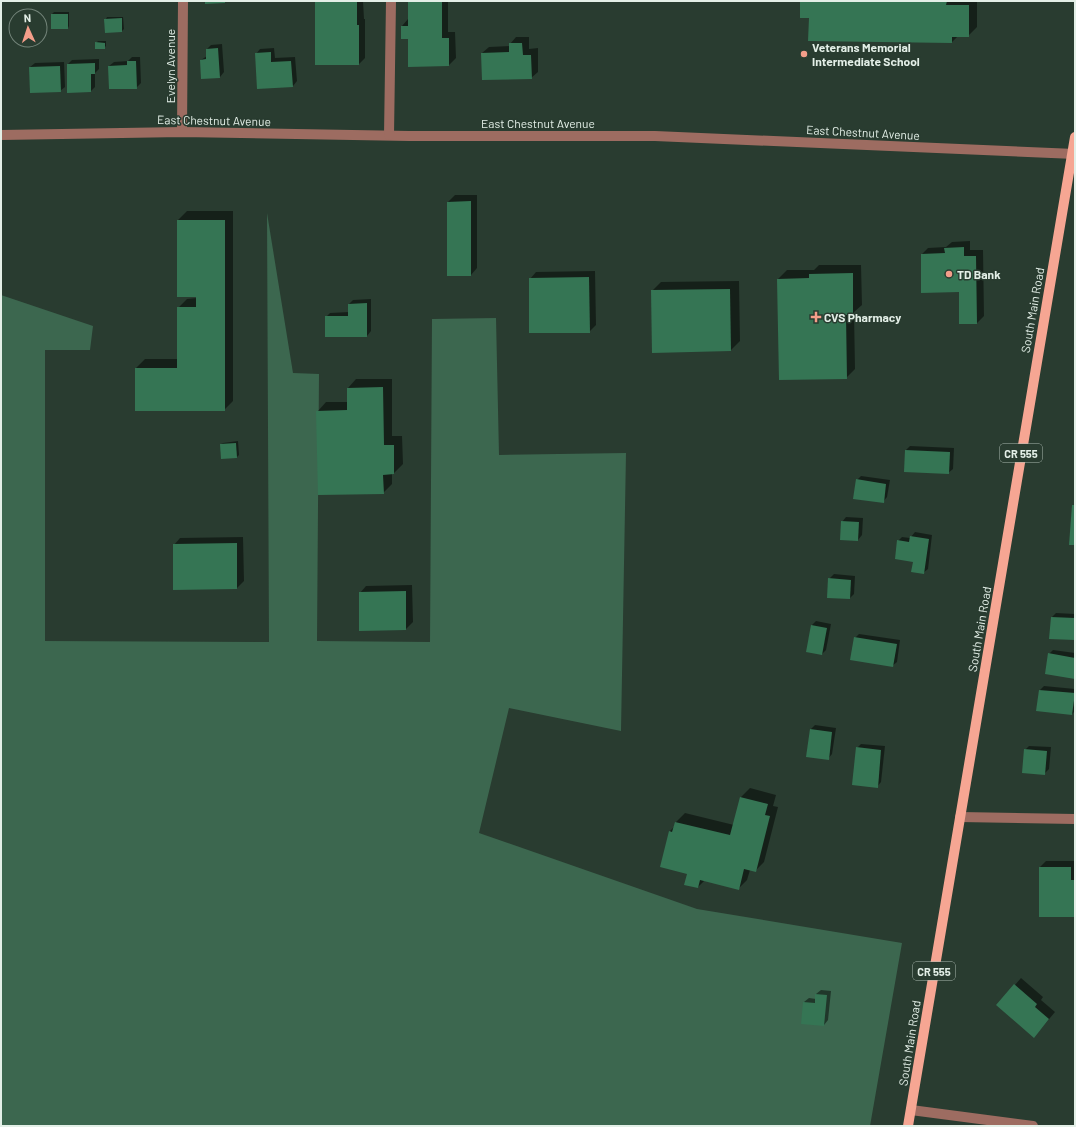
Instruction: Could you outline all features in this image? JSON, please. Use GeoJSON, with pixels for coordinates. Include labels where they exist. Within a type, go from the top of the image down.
{"type":"FeatureCollection","features":[{"type":"Feature","properties":{"kind":"main road","name":"South Main Road"},"geometry":{"type":"LineString","coordinates":[[908,1126],[1074,154],[1075,137]]}},
{"type":"Feature","properties":{"kind":"street","name":"Evelyn Avenue"},"geometry":{"type":"LineString","coordinates":[[182,132],[183,1]]}},
{"type":"Feature","properties":{"kind":"street"},"geometry":{"type":"LineString","coordinates":[[389,135],[391,1]]}},
{"type":"Feature","properties":{"kind":"street","name":"East Chestnut Avenue"},"geometry":{"type":"LineString","coordinates":[[1,135],[182,132],[389,135],[655,136],[1074,154]]}},
{"type":"Feature","properties":{"kind":"street"},"geometry":{"type":"LineString","coordinates":[[960,817],[1075,819]]}},
{"type":"Feature","properties":{"kind":"street"},"geometry":{"type":"LineString","coordinates":[[911,1110],[1033,1126]]}},
{"type":"Feature","properties":{"kind":"green space"},"geometry":{"type":"Polygon","coordinates":[[[267,213],[293,373],[319,374],[317,641],[430,642],[432,319],[496,318],[499,455],[626,453],[621,731],[509,708],[479,833],[697,909],[902,943],[870,1126],[1,1126],[1,295],[93,326],[90,350],[45,350],[45,641],[269,642],[267,213]]]}},
{"type":"Feature","properties":{"kind":"building"},"geometry":{"type":"Polygon","coordinates":[[[205,1],[225,1],[225,3],[205,4],[205,1]]]}},
{"type":"Feature","properties":{"kind":"building"},"geometry":{"type":"Polygon","coordinates":[[[315,1],[357,1],[357,25],[359,25],[359,65],[315,65],[315,1]]]}},
{"type":"Feature","properties":{"kind":"building"},"geometry":{"type":"Polygon","coordinates":[[[408,1],[442,1],[442,38],[449,38],[449,66],[408,67],[408,39],[401,39],[401,26],[408,26],[408,1]]]}},
{"type":"Feature","properties":{"kind":"building"},"geometry":{"type":"Polygon","coordinates":[[[800,1],[947,1],[946,5],[969,5],[969,37],[952,37],[952,43],[808,41],[809,18],[800,18],[800,1]]]}},
{"type":"Feature","properties":{"kind":"building"},"geometry":{"type":"Polygon","coordinates":[[[51,14],[68,14],[68,29],[51,29],[51,14]]]}},
{"type":"Feature","properties":{"kind":"building"},"geometry":{"type":"Polygon","coordinates":[[[122,18],[122,32],[105,33],[104,19],[122,18]]]}},
{"type":"Feature","properties":{"kind":"building"},"geometry":{"type":"Polygon","coordinates":[[[95,42],[105,43],[105,49],[95,49],[95,42]]]}},
{"type":"Feature","properties":{"kind":"building"},"geometry":{"type":"Polygon","coordinates":[[[509,43],[522,43],[523,55],[531,55],[532,79],[482,80],[481,53],[509,52],[509,43]]]}},
{"type":"Feature","properties":{"kind":"building"},"geometry":{"type":"Polygon","coordinates":[[[218,48],[220,78],[201,79],[200,60],[206,59],[206,49],[218,48]]]}},
{"type":"Feature","properties":{"kind":"building"},"geometry":{"type":"Polygon","coordinates":[[[271,52],[271,62],[291,61],[293,87],[257,89],[255,53],[271,52]]]}},
{"type":"Feature","properties":{"kind":"building"},"geometry":{"type":"Polygon","coordinates":[[[127,61],[136,61],[137,89],[109,89],[108,66],[127,65],[127,61]]]}},
{"type":"Feature","properties":{"kind":"building"},"geometry":{"type":"Polygon","coordinates":[[[95,63],[95,74],[91,74],[91,92],[67,93],[67,64],[95,63]]]}},
{"type":"Feature","properties":{"kind":"building"},"geometry":{"type":"Polygon","coordinates":[[[60,66],[61,92],[30,93],[29,67],[60,66]]]}},
{"type":"Feature","properties":{"kind":"building"},"geometry":{"type":"Polygon","coordinates":[[[471,201],[471,276],[447,276],[447,202],[471,201]]]}},
{"type":"Feature","properties":{"kind":"building"},"geometry":{"type":"Polygon","coordinates":[[[177,220],[225,220],[225,411],[135,411],[135,368],[177,368],[177,307],[196,307],[196,297],[177,297],[177,220]]]}},
{"type":"Feature","properties":{"kind":"building","name":"TD Bank"},"geometry":{"type":"Polygon","coordinates":[[[964,247],[964,256],[976,256],[977,324],[959,324],[959,292],[921,293],[921,254],[945,253],[944,248],[964,247]]]}},
{"type":"Feature","properties":{"kind":"building"},"geometry":{"type":"Polygon","coordinates":[[[853,273],[853,315],[846,315],[847,379],[779,380],[777,279],[809,278],[809,274],[853,273]]]}},
{"type":"Feature","properties":{"kind":"building"},"geometry":{"type":"Polygon","coordinates":[[[589,277],[590,333],[529,333],[529,278],[589,277]]]}},
{"type":"Feature","properties":{"kind":"building"},"geometry":{"type":"Polygon","coordinates":[[[730,289],[731,351],[652,353],[651,290],[730,289]]]}},
{"type":"Feature","properties":{"kind":"building"},"geometry":{"type":"Polygon","coordinates":[[[367,303],[367,337],[325,337],[325,316],[348,316],[348,304],[367,303]]]}},
{"type":"Feature","properties":{"kind":"building"},"geometry":{"type":"Polygon","coordinates":[[[383,387],[384,445],[394,445],[394,474],[383,475],[384,494],[318,495],[316,411],[347,410],[347,388],[383,387]]]}},
{"type":"Feature","properties":{"kind":"building"},"geometry":{"type":"Polygon","coordinates":[[[236,443],[237,458],[221,459],[220,444],[236,443]]]}},
{"type":"Feature","properties":{"kind":"building"},"geometry":{"type":"Polygon","coordinates":[[[905,450],[950,452],[949,474],[904,472],[905,450]]]}},
{"type":"Feature","properties":{"kind":"building"},"geometry":{"type":"Polygon","coordinates":[[[856,479],[886,484],[884,503],[853,499],[856,479]]]}},
{"type":"Feature","properties":{"kind":"building"},"geometry":{"type":"Polygon","coordinates":[[[1072,505],[1075,505],[1075,545],[1069,545],[1072,505]]]}},
{"type":"Feature","properties":{"kind":"building"},"geometry":{"type":"Polygon","coordinates":[[[841,521],[859,522],[858,541],[840,540],[841,521]]]}},
{"type":"Feature","properties":{"kind":"building"},"geometry":{"type":"Polygon","coordinates":[[[910,536],[929,539],[924,574],[911,572],[913,562],[895,559],[897,540],[909,542],[910,536]]]}},
{"type":"Feature","properties":{"kind":"building"},"geometry":{"type":"Polygon","coordinates":[[[237,543],[237,589],[173,590],[173,544],[237,543]]]}},
{"type":"Feature","properties":{"kind":"building"},"geometry":{"type":"Polygon","coordinates":[[[828,578],[851,580],[850,599],[827,598],[828,578]]]}},
{"type":"Feature","properties":{"kind":"building"},"geometry":{"type":"Polygon","coordinates":[[[406,591],[406,630],[359,631],[359,592],[406,591]]]}},
{"type":"Feature","properties":{"kind":"building"},"geometry":{"type":"Polygon","coordinates":[[[1051,617],[1075,618],[1075,640],[1049,639],[1051,617]]]}},
{"type":"Feature","properties":{"kind":"building"},"geometry":{"type":"Polygon","coordinates":[[[811,625],[827,628],[822,655],[806,652],[811,625]]]}},
{"type":"Feature","properties":{"kind":"building"},"geometry":{"type":"Polygon","coordinates":[[[854,637],[897,644],[893,667],[850,660],[854,637]]]}},
{"type":"Feature","properties":{"kind":"building"},"geometry":{"type":"Polygon","coordinates":[[[1048,653],[1075,658],[1075,679],[1045,674],[1048,653]]]}},
{"type":"Feature","properties":{"kind":"building"},"geometry":{"type":"Polygon","coordinates":[[[1039,690],[1075,693],[1072,715],[1036,711],[1039,690]]]}},
{"type":"Feature","properties":{"kind":"building"},"geometry":{"type":"Polygon","coordinates":[[[810,729],[832,732],[829,760],[806,757],[810,729]]]}},
{"type":"Feature","properties":{"kind":"building"},"geometry":{"type":"Polygon","coordinates":[[[856,747],[881,750],[878,788],[852,785],[856,747]]]}},
{"type":"Feature","properties":{"kind":"building"},"geometry":{"type":"Polygon","coordinates":[[[1024,749],[1047,751],[1045,775],[1022,773],[1024,749]]]}},
{"type":"Feature","properties":{"kind":"building"},"geometry":{"type":"Polygon","coordinates":[[[740,797],[768,804],[765,815],[770,816],[756,872],[744,869],[739,890],[700,880],[698,888],[684,885],[687,874],[660,867],[669,831],[672,832],[675,822],[730,835],[740,797]]]}},
{"type":"Feature","properties":{"kind":"building"},"geometry":{"type":"Polygon","coordinates":[[[1039,867],[1071,867],[1071,880],[1075,880],[1075,917],[1039,917],[1039,867]]]}},
{"type":"Feature","properties":{"kind":"building"},"geometry":{"type":"Polygon","coordinates":[[[1014,984],[1037,1004],[1035,1007],[1049,1019],[1034,1038],[996,1005],[1014,984]]]}},
{"type":"Feature","properties":{"kind":"building"},"geometry":{"type":"Polygon","coordinates":[[[815,994],[827,995],[824,1026],[801,1024],[803,1002],[815,1003],[815,994]]]}},
{"type":"Feature","properties":{"kind":"place","name":"Veterans Memorial Intermediate School"},"geometry":{"type":"Point","coordinates":[804,54]}},
{"type":"Feature","properties":{"kind":"place","name":"TD Bank"},"geometry":{"type":"Point","coordinates":[949,274]}},
{"type":"Feature","properties":{"kind":"place","name":"CVS Pharmacy"},"geometry":{"type":"Point","coordinates":[816,317]}}]}
